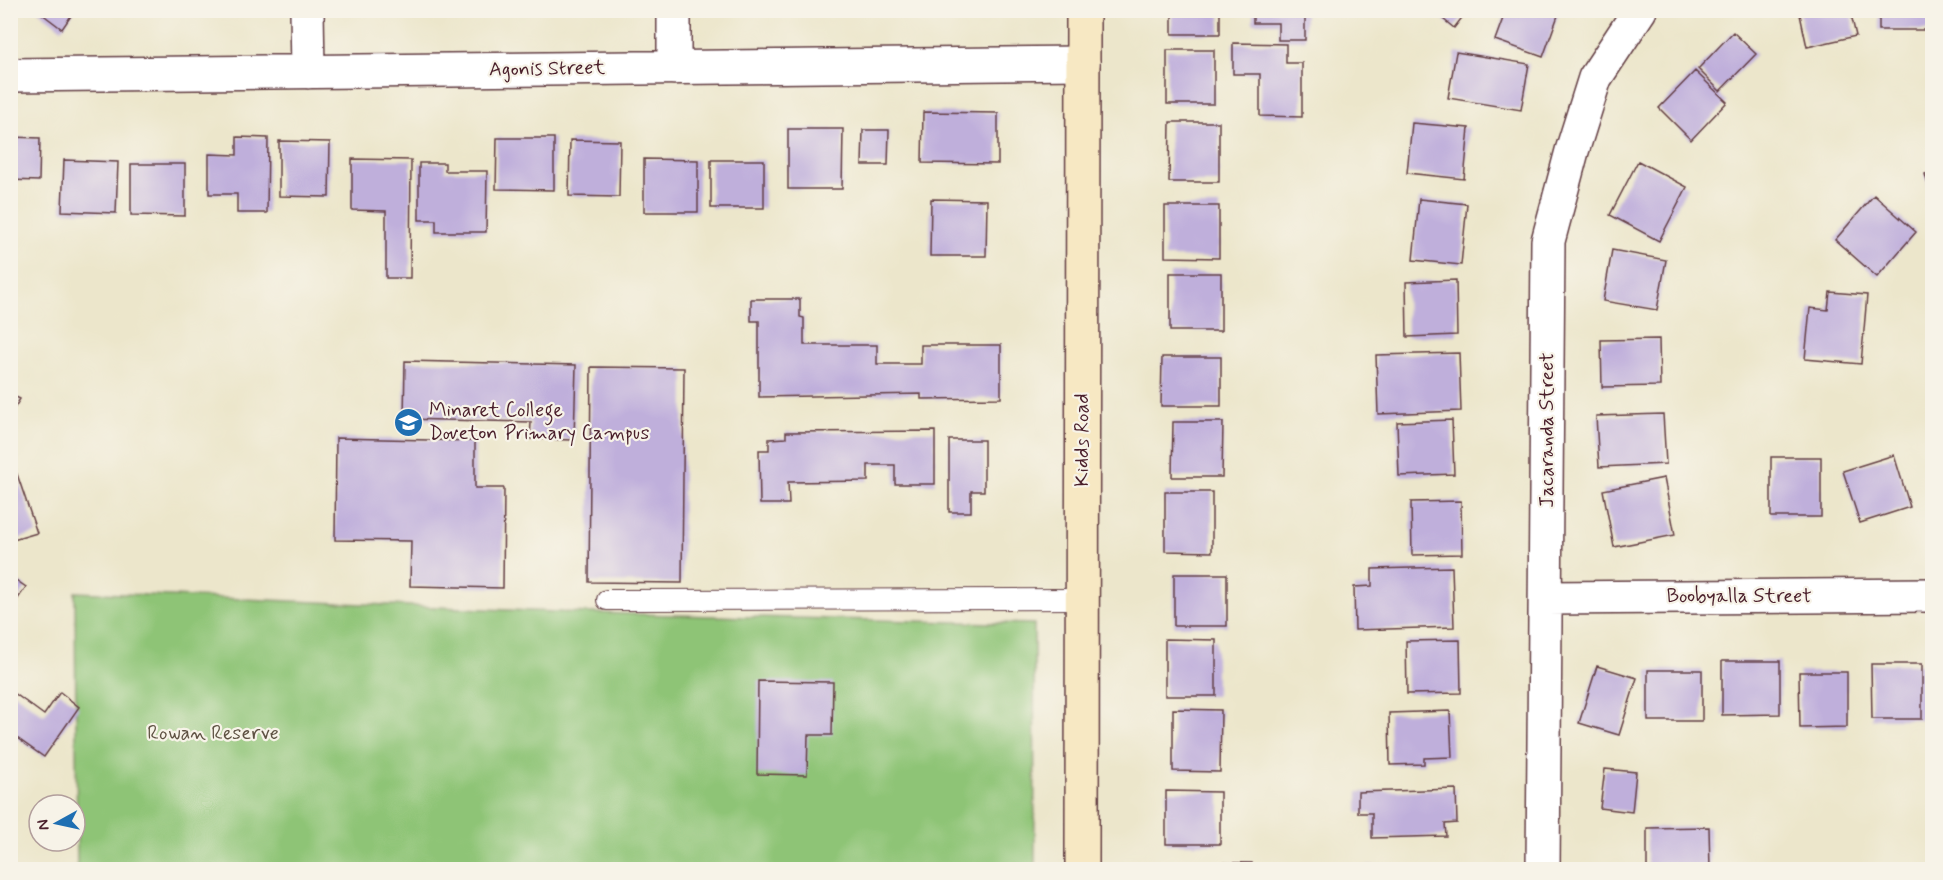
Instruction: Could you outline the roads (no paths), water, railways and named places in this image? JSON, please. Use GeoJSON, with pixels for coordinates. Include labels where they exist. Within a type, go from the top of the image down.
{"type":"FeatureCollection","features":[{"type":"Feature","properties":{"kind":"main road","name":"Kidds Road"},"geometry":{"type":"LineString","coordinates":[[1082,870],[1083,10]]}},
{"type":"Feature","properties":{"kind":"street"},"geometry":{"type":"LineString","coordinates":[[307,10],[308,72]]}},
{"type":"Feature","properties":{"kind":"street"},"geometry":{"type":"LineString","coordinates":[[674,10],[675,68]]}},
{"type":"Feature","properties":{"kind":"street","name":"Jacaranda Street"},"geometry":{"type":"LineString","coordinates":[[1543,870],[1548,241],[1572,151],[1595,78],[1640,10]]}},
{"type":"Feature","properties":{"kind":"street","name":"Agonis Street"},"geometry":{"type":"LineString","coordinates":[[10,75],[1083,63]]}},
{"type":"Feature","properties":{"kind":"street","name":"Boobyalla Street"},"geometry":{"type":"LineString","coordinates":[[1546,598],[1932,595]]}},
{"type":"Feature","properties":{"kind":"lane"},"geometry":{"type":"LineString","coordinates":[[608,600],[1082,599]]}},
{"type":"Feature","properties":{"kind":"place","name":"Minaret College Doveton Primary Campus"},"geometry":{"type":"Point","coordinates":[408,422]}},
{"type":"Feature","properties":{"kind":"park label","name":"Rowan Reserve"},"geometry":{"type":"Point","coordinates":[213,733]}}]}
